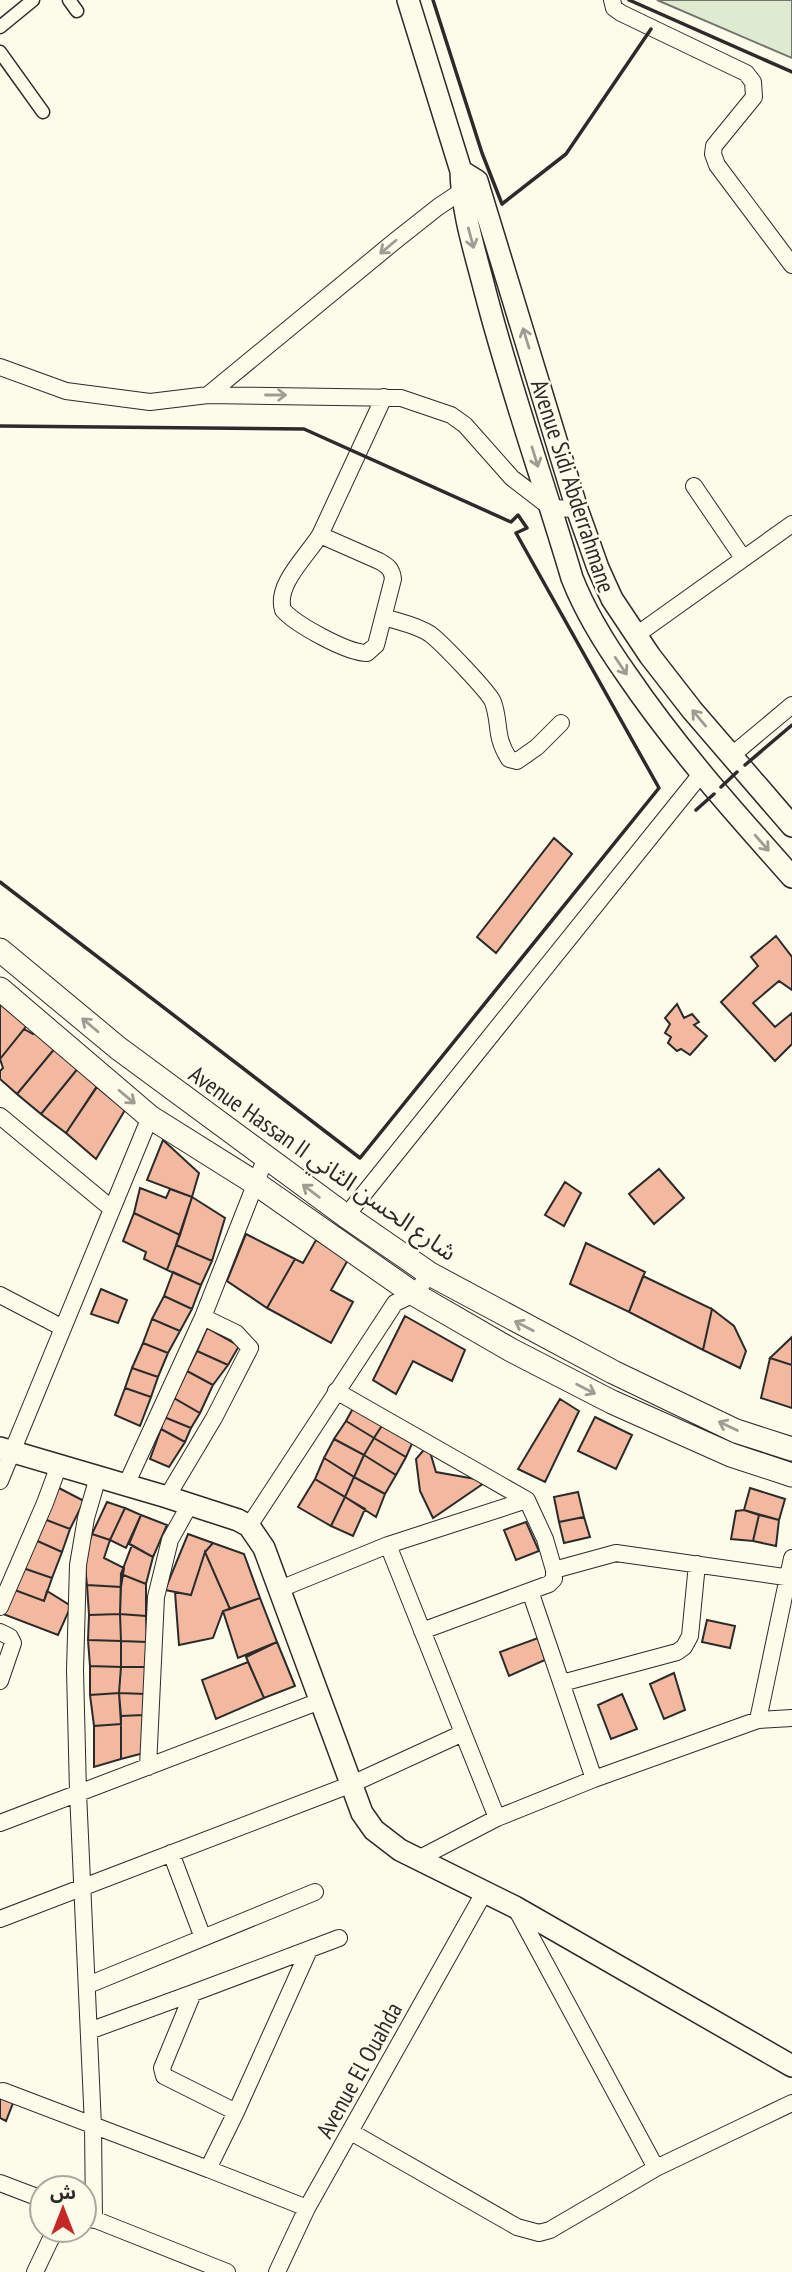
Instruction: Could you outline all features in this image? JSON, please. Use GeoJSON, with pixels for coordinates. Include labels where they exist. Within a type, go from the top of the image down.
{"type":"FeatureCollection","features":[{"type":"Feature","properties":{"kind":"main road","name":"Avenue Hassan II شارع الحسن الثاني"},"geometry":{"type":"LineString","coordinates":[[0,950],[118,1048],[346,1216],[430,1274],[513,1321],[625,1378],[736,1430],[792,1449]]}},
{"type":"Feature","properties":{"kind":"main road"},"geometry":{"type":"LineString","coordinates":[[0,989],[150,1117],[255,1183],[401,1293],[624,1408],[731,1455],[792,1475]]}},
{"type":"Feature","properties":{"kind":"main road"},"geometry":{"type":"LineString","coordinates":[[97,1072],[118,1048]]}},
{"type":"Feature","properties":{"kind":"street"},"geometry":{"type":"LineString","coordinates":[[0,27],[33,0]]}},
{"type":"Feature","properties":{"kind":"street"},"geometry":{"type":"LineString","coordinates":[[69,0],[77,11]]}},
{"type":"Feature","properties":{"kind":"street","name":"Avenue Sidi Abderrahmane"},"geometry":{"type":"LineString","coordinates":[[408,0],[606,588],[635,636],[692,710],[792,825]]}},
{"type":"Feature","properties":{"kind":"street"},"geometry":{"type":"LineString","coordinates":[[612,0],[614,8],[621,13],[746,73],[753,82],[754,97],[714,146],[713,154],[717,165],[792,265]]}},
{"type":"Feature","properties":{"kind":"street"},"geometry":{"type":"LineString","coordinates":[[0,52],[43,113]]}},
{"type":"Feature","properties":{"kind":"street"},"geometry":{"type":"LineString","coordinates":[[208,395],[467,181]]}},
{"type":"Feature","properties":{"kind":"street","name":"Avenue Sidi Abderrahmane"},"geometry":{"type":"LineString","coordinates":[[467,181],[467,222],[494,323],[583,607],[650,710],[701,774],[792,877]]}},
{"type":"Feature","properties":{"kind":"street"},"geometry":{"type":"LineString","coordinates":[[0,367],[66,391],[150,402],[208,395],[401,398],[451,415],[465,425],[499,465],[523,488],[551,508],[578,509]]}},
{"type":"Feature","properties":{"kind":"street"},"geometry":{"type":"LineString","coordinates":[[320,535],[390,568],[394,579],[374,649],[362,653],[345,649],[285,613],[281,604],[283,589],[320,535],[384,397]]}},
{"type":"Feature","properties":{"kind":"street"},"geometry":{"type":"LineString","coordinates":[[694,486],[743,558]]}},
{"type":"Feature","properties":{"kind":"street"},"geometry":{"type":"LineString","coordinates":[[635,636],[792,524]]}},
{"type":"Feature","properties":{"kind":"street"},"geometry":{"type":"LineString","coordinates":[[384,617],[429,633],[485,689],[492,700],[501,746],[509,759],[517,761],[525,757],[561,723]]}},
{"type":"Feature","properties":{"kind":"street"},"geometry":{"type":"LineString","coordinates":[[731,756],[792,705]]}},
{"type":"Feature","properties":{"kind":"street"},"geometry":{"type":"LineString","coordinates":[[346,1216],[701,774]]}},
{"type":"Feature","properties":{"kind":"street"},"geometry":{"type":"LineString","coordinates":[[0,1116],[112,1209]]}},
{"type":"Feature","properties":{"kind":"street"},"geometry":{"type":"LineString","coordinates":[[0,1481],[6,1450],[63,1328],[150,1117]]}},
{"type":"Feature","properties":{"kind":"street"},"geometry":{"type":"LineString","coordinates":[[126,1485],[203,1317],[266,1157]]}},
{"type":"Feature","properties":{"kind":"street"},"geometry":{"type":"LineString","coordinates":[[249,1526],[401,1293],[410,1261]]}},
{"type":"Feature","properties":{"kind":"street"},"geometry":{"type":"LineString","coordinates":[[401,1293],[430,1274]]}},
{"type":"Feature","properties":{"kind":"street"},"geometry":{"type":"LineString","coordinates":[[0,1295],[63,1328]]}},
{"type":"Feature","properties":{"kind":"street"},"geometry":{"type":"LineString","coordinates":[[167,1497],[214,1419],[250,1348],[236,1334],[203,1317]]}},
{"type":"Feature","properties":{"kind":"street"},"geometry":{"type":"LineString","coordinates":[[336,1391],[527,1500],[545,1539],[554,1570],[554,1578],[549,1584],[422,1631]]}},
{"type":"Feature","properties":{"kind":"street"},"geometry":{"type":"LineString","coordinates":[[6,1450],[190,1504],[249,1526],[264,1548],[362,1813],[386,1842],[416,1860],[485,1891],[792,2066]]}},
{"type":"Feature","properties":{"kind":"street"},"geometry":{"type":"LineString","coordinates":[[0,1607],[59,1465]]}},
{"type":"Feature","properties":{"kind":"street"},"geometry":{"type":"LineString","coordinates":[[91,2174],[93,2126],[75,1670],[77,1576],[86,1518],[98,1477]]}},
{"type":"Feature","properties":{"kind":"street"},"geometry":{"type":"LineString","coordinates":[[279,1589],[388,1545],[527,1500]]}},
{"type":"Feature","properties":{"kind":"street"},"geometry":{"type":"LineString","coordinates":[[148,1767],[156,1597],[170,1540],[190,1504]]}},
{"type":"Feature","properties":{"kind":"street"},"geometry":{"type":"LineString","coordinates":[[388,1545],[497,1818]]}},
{"type":"Feature","properties":{"kind":"street"},"geometry":{"type":"LineString","coordinates":[[554,1570],[617,1553],[790,1577]]}},
{"type":"Feature","properties":{"kind":"street"},"geometry":{"type":"LineString","coordinates":[[758,1720],[792,1558]]}},
{"type":"Feature","properties":{"kind":"street"},"geometry":{"type":"LineString","coordinates":[[562,1683],[677,1652],[684,1647],[690,1636],[697,1564]]}},
{"type":"Feature","properties":{"kind":"street"},"geometry":{"type":"LineString","coordinates":[[530,1591],[594,1779]]}},
{"type":"Feature","properties":{"kind":"street"},"geometry":{"type":"LineString","coordinates":[[0,1632],[10,1637],[13,1643],[0,1681]]}},
{"type":"Feature","properties":{"kind":"street"},"geometry":{"type":"LineString","coordinates":[[0,1823],[320,1701]]}},
{"type":"Feature","properties":{"kind":"street"},"geometry":{"type":"LineString","coordinates":[[416,1860],[497,1818],[594,1779],[758,1720],[792,1718]]}},
{"type":"Feature","properties":{"kind":"street"},"geometry":{"type":"LineString","coordinates":[[0,1919],[352,1784],[463,1733]]}},
{"type":"Feature","properties":{"kind":"street"},"geometry":{"type":"LineString","coordinates":[[171,1853],[203,1938]]}},
{"type":"Feature","properties":{"kind":"street","name":"Avenue El Ouahda"},"geometry":{"type":"LineString","coordinates":[[277,2272],[307,2208],[485,1891]]}},
{"type":"Feature","properties":{"kind":"street"},"geometry":{"type":"LineString","coordinates":[[88,1985],[315,1892]]}},
{"type":"Feature","properties":{"kind":"street"},"geometry":{"type":"LineString","coordinates":[[514,1907],[656,2168]]}},
{"type":"Feature","properties":{"kind":"street"},"geometry":{"type":"LineString","coordinates":[[89,2031],[339,1938]]}},
{"type":"Feature","properties":{"kind":"street"},"geometry":{"type":"LineString","coordinates":[[208,2169],[309,1950]]}},
{"type":"Feature","properties":{"kind":"street"},"geometry":{"type":"LineString","coordinates":[[193,1993],[162,2068],[163,2073],[236,2112]]}},
{"type":"Feature","properties":{"kind":"street"},"geometry":{"type":"LineString","coordinates":[[3,2091],[307,2208]]}},
{"type":"Feature","properties":{"kind":"street"},"geometry":{"type":"LineString","coordinates":[[351,2132],[529,2232],[539,2233],[550,2230],[656,2168],[792,2103]]}},
{"type":"Feature","properties":{"kind":"street"},"geometry":{"type":"LineString","coordinates":[[0,2183],[28,2194]]}},
{"type":"Feature","properties":{"kind":"street"},"geometry":{"type":"LineString","coordinates":[[98,2222],[227,2272]]}},
{"type":"Feature","properties":{"kind":"street"},"geometry":{"type":"LineString","coordinates":[[35,2272],[48,2244]]}},
{"type":"Feature","properties":{"kind":"green space"},"geometry":{"type":"Polygon","coordinates":[[[657,0],[792,0],[792,58],[657,0]]]}},
{"type":"Feature","properties":{"kind":"building"},"geometry":{"type":"Polygon","coordinates":[[[554,838],[572,854],[496,953],[477,937],[554,838]]]}},
{"type":"Feature","properties":{"kind":"building"},"geometry":{"type":"Polygon","coordinates":[[[776,936],[792,957],[792,990],[779,981],[753,1003],[775,1027],[792,1013],[792,1044],[775,1061],[721,1002],[758,966],[751,957],[776,936]]]}},
{"type":"Feature","properties":{"kind":"building"},"geometry":{"type":"Polygon","coordinates":[[[0,998],[29,1023],[0,1059],[0,998]]]}},
{"type":"Feature","properties":{"kind":"building"},"geometry":{"type":"Polygon","coordinates":[[[677,1004],[684,1018],[692,1014],[699,1022],[694,1025],[707,1036],[690,1055],[681,1049],[677,1051],[668,1043],[671,1037],[665,1033],[670,1024],[665,1018],[677,1004]]]}},
{"type":"Feature","properties":{"kind":"building"},"geometry":{"type":"Polygon","coordinates":[[[24,1029],[33,1034],[38,1029],[56,1047],[17,1094],[0,1079],[0,1071],[3,1068],[0,1059],[24,1029]]]}},
{"type":"Feature","properties":{"kind":"building"},"geometry":{"type":"Polygon","coordinates":[[[56,1047],[79,1067],[41,1114],[17,1094],[56,1047]]]}},
{"type":"Feature","properties":{"kind":"building"},"geometry":{"type":"Polygon","coordinates":[[[79,1067],[97,1086],[66,1133],[41,1114],[79,1067]]]}},
{"type":"Feature","properties":{"kind":"building"},"geometry":{"type":"Polygon","coordinates":[[[97,1087],[125,1110],[96,1159],[66,1133],[97,1087]]]}},
{"type":"Feature","properties":{"kind":"building"},"geometry":{"type":"Polygon","coordinates":[[[163,1140],[199,1173],[192,1197],[147,1180],[163,1140]]]}},
{"type":"Feature","properties":{"kind":"building"},"geometry":{"type":"Polygon","coordinates":[[[659,1169],[684,1198],[654,1224],[629,1194],[659,1169]]]}},
{"type":"Feature","properties":{"kind":"building"},"geometry":{"type":"Polygon","coordinates":[[[565,1182],[581,1193],[564,1226],[545,1215],[565,1182]]]}},
{"type":"Feature","properties":{"kind":"building"},"geometry":{"type":"Polygon","coordinates":[[[140,1188],[166,1198],[170,1189],[192,1197],[180,1235],[134,1213],[140,1188]]]}},
{"type":"Feature","properties":{"kind":"building"},"geometry":{"type":"Polygon","coordinates":[[[192,1197],[225,1218],[212,1261],[176,1245],[192,1197]]]}},
{"type":"Feature","properties":{"kind":"building"},"geometry":{"type":"Polygon","coordinates":[[[134,1213],[180,1235],[167,1270],[144,1259],[146,1252],[123,1241],[134,1213]]]}},
{"type":"Feature","properties":{"kind":"building"},"geometry":{"type":"Polygon","coordinates":[[[246,1234],[295,1259],[267,1308],[227,1281],[246,1234]]]}},
{"type":"Feature","properties":{"kind":"building"},"geometry":{"type":"Polygon","coordinates":[[[316,1240],[349,1258],[331,1290],[353,1302],[331,1343],[267,1308],[295,1259],[303,1263],[316,1240]]]}},
{"type":"Feature","properties":{"kind":"building"},"geometry":{"type":"Polygon","coordinates":[[[586,1243],[645,1272],[629,1312],[570,1284],[586,1243]]]}},
{"type":"Feature","properties":{"kind":"building"},"geometry":{"type":"Polygon","coordinates":[[[176,1245],[212,1261],[201,1285],[167,1270],[176,1245]]]}},
{"type":"Feature","properties":{"kind":"building"},"geometry":{"type":"Polygon","coordinates":[[[173,1272],[201,1285],[192,1309],[164,1296],[173,1272]]]}},
{"type":"Feature","properties":{"kind":"building"},"geometry":{"type":"Polygon","coordinates":[[[643,1276],[712,1309],[703,1350],[629,1312],[643,1276]]]}},
{"type":"Feature","properties":{"kind":"building"},"geometry":{"type":"Polygon","coordinates":[[[101,1289],[127,1300],[118,1323],[91,1314],[101,1289]]]}},
{"type":"Feature","properties":{"kind":"building"},"geometry":{"type":"Polygon","coordinates":[[[164,1296],[192,1309],[180,1331],[152,1319],[164,1296]]]}},
{"type":"Feature","properties":{"kind":"building"},"geometry":{"type":"Polygon","coordinates":[[[712,1309],[734,1326],[746,1351],[740,1368],[703,1350],[712,1309]]]}},
{"type":"Feature","properties":{"kind":"building"},"geometry":{"type":"Polygon","coordinates":[[[405,1316],[465,1350],[452,1381],[413,1361],[396,1394],[373,1380],[405,1316]]]}},
{"type":"Feature","properties":{"kind":"building"},"geometry":{"type":"Polygon","coordinates":[[[152,1319],[180,1331],[168,1353],[143,1343],[152,1319]]]}},
{"type":"Feature","properties":{"kind":"building"},"geometry":{"type":"Polygon","coordinates":[[[207,1328],[239,1346],[228,1365],[197,1351],[207,1328]]]}},
{"type":"Feature","properties":{"kind":"building"},"geometry":{"type":"Polygon","coordinates":[[[792,1337],[792,1365],[770,1358],[792,1337]]]}},
{"type":"Feature","properties":{"kind":"building"},"geometry":{"type":"Polygon","coordinates":[[[143,1343],[168,1353],[158,1377],[132,1368],[143,1343]]]}},
{"type":"Feature","properties":{"kind":"building"},"geometry":{"type":"Polygon","coordinates":[[[197,1351],[228,1365],[213,1385],[187,1371],[197,1351]]]}},
{"type":"Feature","properties":{"kind":"building"},"geometry":{"type":"Polygon","coordinates":[[[770,1358],[792,1365],[792,1408],[761,1398],[770,1358]]]}},
{"type":"Feature","properties":{"kind":"building"},"geometry":{"type":"Polygon","coordinates":[[[132,1368],[158,1377],[151,1397],[125,1388],[132,1368]]]}},
{"type":"Feature","properties":{"kind":"building"},"geometry":{"type":"Polygon","coordinates":[[[187,1371],[213,1385],[200,1413],[174,1398],[187,1371]]]}},
{"type":"Feature","properties":{"kind":"building"},"geometry":{"type":"Polygon","coordinates":[[[125,1388],[151,1397],[140,1426],[115,1415],[125,1388]]]}},
{"type":"Feature","properties":{"kind":"building"},"geometry":{"type":"Polygon","coordinates":[[[174,1398],[200,1413],[191,1428],[164,1417],[174,1398]]]}},
{"type":"Feature","properties":{"kind":"building"},"geometry":{"type":"Polygon","coordinates":[[[560,1399],[579,1411],[545,1482],[518,1469],[560,1399]]]}},
{"type":"Feature","properties":{"kind":"building"},"geometry":{"type":"Polygon","coordinates":[[[356,1403],[385,1421],[374,1438],[346,1421],[356,1403]]]}},
{"type":"Feature","properties":{"kind":"building"},"geometry":{"type":"Polygon","coordinates":[[[164,1417],[191,1428],[185,1442],[161,1429],[164,1417]]]}},
{"type":"Feature","properties":{"kind":"building"},"geometry":{"type":"Polygon","coordinates":[[[595,1417],[632,1435],[616,1469],[578,1451],[595,1417]]]}},
{"type":"Feature","properties":{"kind":"building"},"geometry":{"type":"Polygon","coordinates":[[[346,1421],[374,1438],[364,1455],[334,1439],[346,1421]]]}},
{"type":"Feature","properties":{"kind":"building"},"geometry":{"type":"Polygon","coordinates":[[[385,1421],[415,1437],[406,1457],[374,1438],[385,1421]]]}},
{"type":"Feature","properties":{"kind":"building"},"geometry":{"type":"Polygon","coordinates":[[[161,1429],[185,1442],[169,1467],[150,1459],[161,1429]]]}},
{"type":"Feature","properties":{"kind":"building"},"geometry":{"type":"Polygon","coordinates":[[[374,1438],[406,1457],[396,1475],[364,1455],[374,1438]]]}},
{"type":"Feature","properties":{"kind":"building"},"geometry":{"type":"Polygon","coordinates":[[[334,1439],[364,1455],[354,1477],[324,1458],[334,1439]]]}},
{"type":"Feature","properties":{"kind":"building"},"geometry":{"type":"Polygon","coordinates":[[[428,1445],[436,1472],[487,1481],[433,1518],[420,1491],[416,1459],[428,1445]]]}},
{"type":"Feature","properties":{"kind":"building"},"geometry":{"type":"Polygon","coordinates":[[[364,1455],[396,1475],[385,1494],[354,1477],[364,1455]]]}},
{"type":"Feature","properties":{"kind":"building"},"geometry":{"type":"Polygon","coordinates":[[[324,1458],[354,1477],[345,1497],[315,1479],[324,1458]]]}},
{"type":"Feature","properties":{"kind":"building"},"geometry":{"type":"Polygon","coordinates":[[[354,1477],[385,1494],[376,1517],[345,1497],[354,1477]]]}},
{"type":"Feature","properties":{"kind":"building"},"geometry":{"type":"Polygon","coordinates":[[[315,1479],[345,1497],[331,1526],[298,1507],[315,1479]]]}},
{"type":"Feature","properties":{"kind":"building"},"geometry":{"type":"Polygon","coordinates":[[[57,1487],[84,1501],[70,1529],[44,1519],[57,1487]]]}},
{"type":"Feature","properties":{"kind":"building"},"geometry":{"type":"Polygon","coordinates":[[[750,1488],[785,1499],[779,1520],[744,1510],[750,1488]]]}},
{"type":"Feature","properties":{"kind":"building"},"geometry":{"type":"Polygon","coordinates":[[[578,1492],[584,1517],[559,1522],[554,1497],[578,1492]]]}},
{"type":"Feature","properties":{"kind":"building"},"geometry":{"type":"Polygon","coordinates":[[[345,1497],[365,1509],[353,1536],[331,1526],[345,1497]]]}},
{"type":"Feature","properties":{"kind":"building"},"geometry":{"type":"Polygon","coordinates":[[[107,1502],[125,1508],[110,1540],[92,1534],[107,1502]]]}},
{"type":"Feature","properties":{"kind":"building"},"geometry":{"type":"Polygon","coordinates":[[[125,1508],[141,1515],[126,1548],[110,1540],[125,1508]]]}},
{"type":"Feature","properties":{"kind":"building"},"geometry":{"type":"Polygon","coordinates":[[[744,1510],[759,1515],[753,1541],[731,1539],[736,1511],[744,1510]]]}},
{"type":"Feature","properties":{"kind":"building"},"geometry":{"type":"Polygon","coordinates":[[[141,1515],[167,1525],[153,1557],[129,1544],[141,1515]]]}},
{"type":"Feature","properties":{"kind":"building"},"geometry":{"type":"Polygon","coordinates":[[[759,1515],[779,1520],[776,1546],[753,1541],[759,1515]]]}},
{"type":"Feature","properties":{"kind":"building"},"geometry":{"type":"Polygon","coordinates":[[[584,1517],[590,1537],[564,1543],[559,1522],[584,1517]]]}},
{"type":"Feature","properties":{"kind":"building"},"geometry":{"type":"Polygon","coordinates":[[[44,1519],[70,1529],[62,1552],[33,1539],[44,1519]]]}},
{"type":"Feature","properties":{"kind":"building"},"geometry":{"type":"Polygon","coordinates":[[[526,1522],[539,1551],[516,1560],[504,1530],[526,1522]]]}},
{"type":"Feature","properties":{"kind":"building"},"geometry":{"type":"Polygon","coordinates":[[[92,1534],[110,1540],[104,1558],[124,1568],[121,1587],[87,1585],[84,1558],[92,1534]]]}},
{"type":"Feature","properties":{"kind":"building"},"geometry":{"type":"Polygon","coordinates":[[[188,1534],[213,1543],[205,1552],[191,1595],[165,1590],[188,1534]]]}},
{"type":"Feature","properties":{"kind":"building"},"geometry":{"type":"Polygon","coordinates":[[[33,1539],[62,1552],[52,1578],[23,1568],[33,1539]]]}},
{"type":"Feature","properties":{"kind":"building"},"geometry":{"type":"Polygon","coordinates":[[[213,1543],[244,1554],[260,1598],[230,1609],[205,1552],[213,1543]]]}},
{"type":"Feature","properties":{"kind":"building"},"geometry":{"type":"Polygon","coordinates":[[[132,1545],[153,1557],[146,1584],[121,1574],[132,1545]]]}},
{"type":"Feature","properties":{"kind":"building"},"geometry":{"type":"Polygon","coordinates":[[[205,1552],[230,1609],[223,1611],[213,1638],[179,1645],[175,1592],[191,1595],[205,1552]]]}},
{"type":"Feature","properties":{"kind":"building"},"geometry":{"type":"Polygon","coordinates":[[[23,1568],[52,1578],[44,1601],[12,1589],[23,1568]]]}},
{"type":"Feature","properties":{"kind":"building"},"geometry":{"type":"Polygon","coordinates":[[[121,1574],[146,1584],[146,1616],[120,1614],[121,1574]]]}},
{"type":"Feature","properties":{"kind":"building"},"geometry":{"type":"Polygon","coordinates":[[[87,1585],[121,1587],[120,1614],[89,1615],[87,1585]]]}},
{"type":"Feature","properties":{"kind":"building"},"geometry":{"type":"Polygon","coordinates":[[[12,1589],[44,1601],[47,1591],[71,1606],[58,1635],[3,1614],[12,1589]]]}},
{"type":"Feature","properties":{"kind":"building"},"geometry":{"type":"Polygon","coordinates":[[[260,1598],[277,1642],[238,1658],[223,1611],[260,1598]]]}},
{"type":"Feature","properties":{"kind":"building"},"geometry":{"type":"Polygon","coordinates":[[[120,1614],[146,1616],[147,1642],[121,1641],[120,1614]]]}},
{"type":"Feature","properties":{"kind":"building"},"geometry":{"type":"Polygon","coordinates":[[[120,1614],[121,1641],[88,1640],[89,1615],[120,1614]]]}},
{"type":"Feature","properties":{"kind":"building"},"geometry":{"type":"Polygon","coordinates":[[[707,1620],[735,1626],[730,1648],[702,1642],[707,1620]]]}},
{"type":"Feature","properties":{"kind":"building"},"geometry":{"type":"Polygon","coordinates":[[[538,1638],[545,1660],[509,1676],[500,1652],[538,1638]]]}},
{"type":"Feature","properties":{"kind":"building"},"geometry":{"type":"Polygon","coordinates":[[[88,1640],[121,1641],[121,1667],[90,1666],[88,1640]]]}},
{"type":"Feature","properties":{"kind":"building"},"geometry":{"type":"Polygon","coordinates":[[[121,1641],[147,1642],[147,1667],[121,1667],[121,1641]]]}},
{"type":"Feature","properties":{"kind":"building"},"geometry":{"type":"Polygon","coordinates":[[[277,1642],[295,1686],[264,1698],[246,1657],[277,1642]]]}},
{"type":"Feature","properties":{"kind":"building"},"geometry":{"type":"Polygon","coordinates":[[[248,1662],[264,1698],[216,1719],[202,1680],[248,1662]]]}},
{"type":"Feature","properties":{"kind":"building"},"geometry":{"type":"Polygon","coordinates":[[[90,1666],[121,1667],[119,1693],[90,1695],[90,1666]]]}},
{"type":"Feature","properties":{"kind":"building"},"geometry":{"type":"Polygon","coordinates":[[[121,1667],[147,1667],[145,1694],[119,1693],[121,1667]]]}},
{"type":"Feature","properties":{"kind":"building"},"geometry":{"type":"Polygon","coordinates":[[[674,1673],[685,1710],[664,1719],[650,1684],[674,1673]]]}},
{"type":"Feature","properties":{"kind":"building"},"geometry":{"type":"Polygon","coordinates":[[[119,1693],[145,1694],[143,1715],[121,1716],[119,1693]]]}},
{"type":"Feature","properties":{"kind":"building"},"geometry":{"type":"Polygon","coordinates":[[[119,1693],[121,1724],[94,1726],[90,1695],[119,1693]]]}},
{"type":"Feature","properties":{"kind":"building"},"geometry":{"type":"Polygon","coordinates":[[[622,1694],[637,1729],[611,1739],[598,1705],[622,1694]]]}},
{"type":"Feature","properties":{"kind":"building"},"geometry":{"type":"Polygon","coordinates":[[[143,1715],[144,1753],[121,1759],[121,1716],[143,1715]]]}},
{"type":"Feature","properties":{"kind":"building"},"geometry":{"type":"Polygon","coordinates":[[[121,1724],[121,1759],[94,1767],[94,1726],[121,1724]]]}},
{"type":"Feature","properties":{"kind":"building"},"geometry":{"type":"Polygon","coordinates":[[[0,2098],[13,2103],[6,2121],[0,2118],[0,2098]]]}},
{"type":"Feature","properties":{"kind":"wall"},"geometry":{"type":"LineString","coordinates":[[433,0],[482,153],[502,204],[566,154],[651,29]]}},
{"type":"Feature","properties":{"kind":"wall"},"geometry":{"type":"LineString","coordinates":[[629,0],[792,72]]}},
{"type":"Feature","properties":{"kind":"wall"},"geometry":{"type":"LineString","coordinates":[[0,426],[304,429],[511,522],[518,515],[527,528],[516,533],[659,788],[360,1158],[0,882]]}},
{"type":"Feature","properties":{"kind":"wall"},"geometry":{"type":"LineString","coordinates":[[745,765],[792,725]]}},
{"type":"Feature","properties":{"kind":"wall"},"geometry":{"type":"LineString","coordinates":[[721,787],[737,772]]}},
{"type":"Feature","properties":{"kind":"wall"},"geometry":{"type":"LineString","coordinates":[[696,810],[714,794]]}}]}
